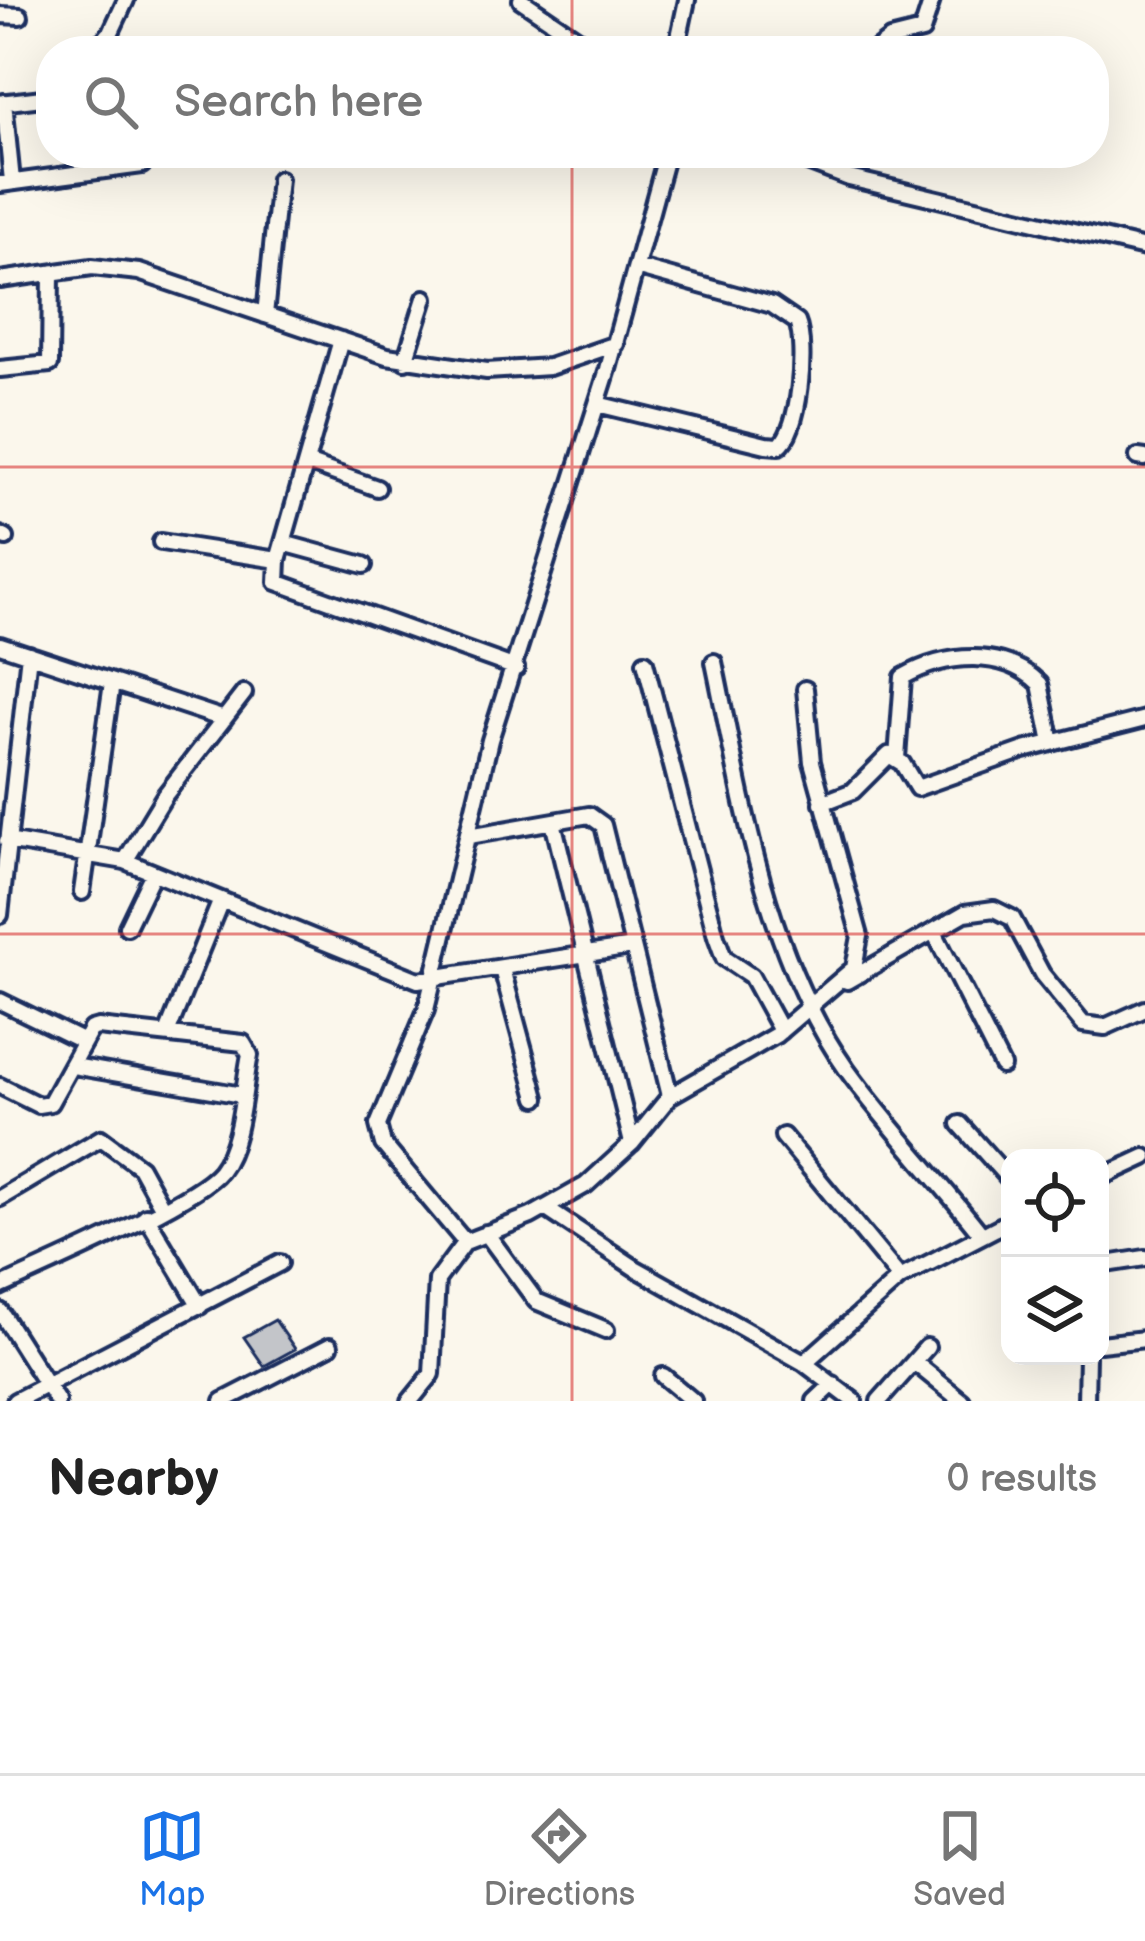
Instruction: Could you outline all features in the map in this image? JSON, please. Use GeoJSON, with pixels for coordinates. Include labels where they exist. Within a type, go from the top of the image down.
{"type":"FeatureCollection","features":[{"type":"Feature","properties":{"kind":"street"},"geometry":{"type":"LineString","coordinates":[[108,36],[126,0]]}},
{"type":"Feature","properties":{"kind":"street"},"geometry":{"type":"LineString","coordinates":[[521,0],[574,36]]}},
{"type":"Feature","properties":{"kind":"street"},"geometry":{"type":"LineString","coordinates":[[679,36],[687,0]]}},
{"type":"Feature","properties":{"kind":"street"},"geometry":{"type":"LineString","coordinates":[[902,36],[922,31],[932,0]]}},
{"type":"Feature","properties":{"kind":"street"},"geometry":{"type":"LineString","coordinates":[[0,15],[20,16]]}},
{"type":"Feature","properties":{"kind":"street"},"geometry":{"type":"LineString","coordinates":[[36,99],[2,103],[6,183],[119,168]]}},
{"type":"Feature","properties":{"kind":"street"},"geometry":{"type":"LineString","coordinates":[[464,1242],[378,1134],[435,979],[490,740],[616,344],[663,168]]}},
{"type":"Feature","properties":{"kind":"street"},"geometry":{"type":"LineString","coordinates":[[846,168],[1145,248]]}},
{"type":"Feature","properties":{"kind":"street"},"geometry":{"type":"LineString","coordinates":[[266,315],[279,178]]}},
{"type":"Feature","properties":{"kind":"street"},"geometry":{"type":"LineString","coordinates":[[0,280],[92,267],[139,272],[406,361],[487,371],[534,369],[616,344]]}},
{"type":"Feature","properties":{"kind":"street"},"geometry":{"type":"LineString","coordinates":[[597,404],[766,445],[779,446],[790,435],[805,349],[797,322],[772,305],[639,268]]}},
{"type":"Feature","properties":{"kind":"street"},"geometry":{"type":"LineString","coordinates":[[0,369],[50,364],[51,273]]}},
{"type":"Feature","properties":{"kind":"street"},"geometry":{"type":"LineString","coordinates":[[406,361],[425,298]]}},
{"type":"Feature","properties":{"kind":"street"},"geometry":{"type":"LineString","coordinates":[[341,340],[278,560],[277,582],[516,668]]}},
{"type":"Feature","properties":{"kind":"street"},"geometry":{"type":"LineString","coordinates":[[307,463],[376,488]]}},
{"type":"Feature","properties":{"kind":"street"},"geometry":{"type":"LineString","coordinates":[[161,542],[278,560]]}},
{"type":"Feature","properties":{"kind":"street"},"geometry":{"type":"LineString","coordinates":[[283,543],[364,565]]}},
{"type":"Feature","properties":{"kind":"street"},"geometry":{"type":"LineString","coordinates":[[0,645],[224,719]]}},
{"type":"Feature","properties":{"kind":"street"},"geometry":{"type":"LineString","coordinates":[[0,915],[29,654]]}},
{"type":"Feature","properties":{"kind":"street"},"geometry":{"type":"LineString","coordinates":[[1052,743],[1040,684],[1001,660],[983,656],[903,677],[897,758],[916,788],[1052,743],[1145,719]]}},
{"type":"Feature","properties":{"kind":"street"},"geometry":{"type":"LineString","coordinates":[[645,662],[696,872],[724,958],[751,976],[781,1031]]}},
{"type":"Feature","properties":{"kind":"street"},"geometry":{"type":"LineString","coordinates":[[714,662],[754,859],[812,1008],[847,1070],[982,1234]]}},
{"type":"Feature","properties":{"kind":"street"},"geometry":{"type":"LineString","coordinates":[[82,892],[112,683]]}},
{"type":"Feature","properties":{"kind":"street"},"geometry":{"type":"LineString","coordinates":[[805,689],[822,803],[862,947],[842,983]]}},
{"type":"Feature","properties":{"kind":"street"},"geometry":{"type":"LineString","coordinates":[[125,861],[165,795],[244,693]]}},
{"type":"Feature","properties":{"kind":"street"},"geometry":{"type":"LineString","coordinates":[[822,803],[853,791],[879,760],[897,758]]}},
{"type":"Feature","properties":{"kind":"street"},"geometry":{"type":"LineString","coordinates":[[469,836],[590,815],[603,825],[670,1096]]}},
{"type":"Feature","properties":{"kind":"street"},"geometry":{"type":"LineString","coordinates":[[553,822],[632,1143]]}},
{"type":"Feature","properties":{"kind":"street"},"geometry":{"type":"LineString","coordinates":[[7,841],[125,861],[406,977],[435,979],[632,947]]}},
{"type":"Feature","properties":{"kind":"street"},"geometry":{"type":"LineString","coordinates":[[127,927],[153,872]]}},
{"type":"Feature","properties":{"kind":"street"},"geometry":{"type":"LineString","coordinates":[[168,1031],[221,900]]}},
{"type":"Feature","properties":{"kind":"street"},"geometry":{"type":"LineString","coordinates":[[410,1401],[432,1374],[437,1280],[464,1242],[586,1185],[632,1143],[670,1096],[781,1031],[842,983],[965,914],[994,909],[1012,918],[1042,974],[1083,1024],[1105,1027],[1145,1009]]}},
{"type":"Feature","properties":{"kind":"street"},"geometry":{"type":"LineString","coordinates":[[934,932],[1002,1066]]}},
{"type":"Feature","properties":{"kind":"street"},"geometry":{"type":"LineString","coordinates":[[502,969],[537,1098]]}},
{"type":"Feature","properties":{"kind":"street"},"geometry":{"type":"LineString","coordinates":[[0,1001],[84,1042]]}},
{"type":"Feature","properties":{"kind":"street"},"geometry":{"type":"LineString","coordinates":[[0,1086],[44,1105],[56,1098],[84,1042],[98,1027],[168,1031],[243,1043],[250,1055],[222,1169],[146,1216],[0,1287]]}},
{"type":"Feature","properties":{"kind":"street"},"geometry":{"type":"LineString","coordinates":[[73,1066],[242,1095]]}},
{"type":"Feature","properties":{"kind":"street"},"geometry":{"type":"LineString","coordinates":[[960,1124],[1001,1170]]}},
{"type":"Feature","properties":{"kind":"street"},"geometry":{"type":"LineString","coordinates":[[783,1136],[900,1278]]}},
{"type":"Feature","properties":{"kind":"street"},"geometry":{"type":"LineString","coordinates":[[0,1198],[101,1138],[140,1167],[162,1207]]}},
{"type":"Feature","properties":{"kind":"street"},"geometry":{"type":"LineString","coordinates":[[1109,1174],[1145,1157]]}},
{"type":"Feature","properties":{"kind":"street"},"geometry":{"type":"LineString","coordinates":[[545,1208],[635,1268],[804,1364],[854,1401]]}},
{"type":"Feature","properties":{"kind":"street"},"geometry":{"type":"LineString","coordinates":[[146,1216],[200,1306]]}},
{"type":"Feature","properties":{"kind":"street"},"geometry":{"type":"LineString","coordinates":[[804,1364],[900,1278],[1001,1225]]}},
{"type":"Feature","properties":{"kind":"street"},"geometry":{"type":"LineString","coordinates":[[486,1233],[536,1300],[606,1330]]}},
{"type":"Feature","properties":{"kind":"street"},"geometry":{"type":"LineString","coordinates":[[1109,1264],[1145,1258]]}},
{"type":"Feature","properties":{"kind":"street"},"geometry":{"type":"LineString","coordinates":[[15,1401],[280,1264]]}},
{"type":"Feature","properties":{"kind":"street"},"geometry":{"type":"LineString","coordinates":[[0,1311],[57,1401]]}},
{"type":"Feature","properties":{"kind":"street"},"geometry":{"type":"LineString","coordinates":[[1109,1343],[1145,1339]]}},
{"type":"Feature","properties":{"kind":"street"},"geometry":{"type":"LineString","coordinates":[[223,1401],[330,1346]]}},
{"type":"Feature","properties":{"kind":"street"},"geometry":{"type":"LineString","coordinates":[[879,1401],[927,1347]]}},
{"type":"Feature","properties":{"kind":"street"},"geometry":{"type":"LineString","coordinates":[[914,1362],[962,1401]]}},
{"type":"Feature","properties":{"kind":"street"},"geometry":{"type":"LineString","coordinates":[[1086,1401],[1087,1365]]}},
{"type":"Feature","properties":{"kind":"street"},"geometry":{"type":"LineString","coordinates":[[663,1376],[693,1401]]}},
{"type":"Feature","properties":{"kind":"street"},"geometry":{"type":"LineString","coordinates":[[815,1401],[833,1384]]}},
{"type":"Feature","properties":{"kind":"building"},"geometry":{"type":"Polygon","coordinates":[[[275,1320],[295,1349],[264,1366],[244,1337],[275,1320]]]}}]}
